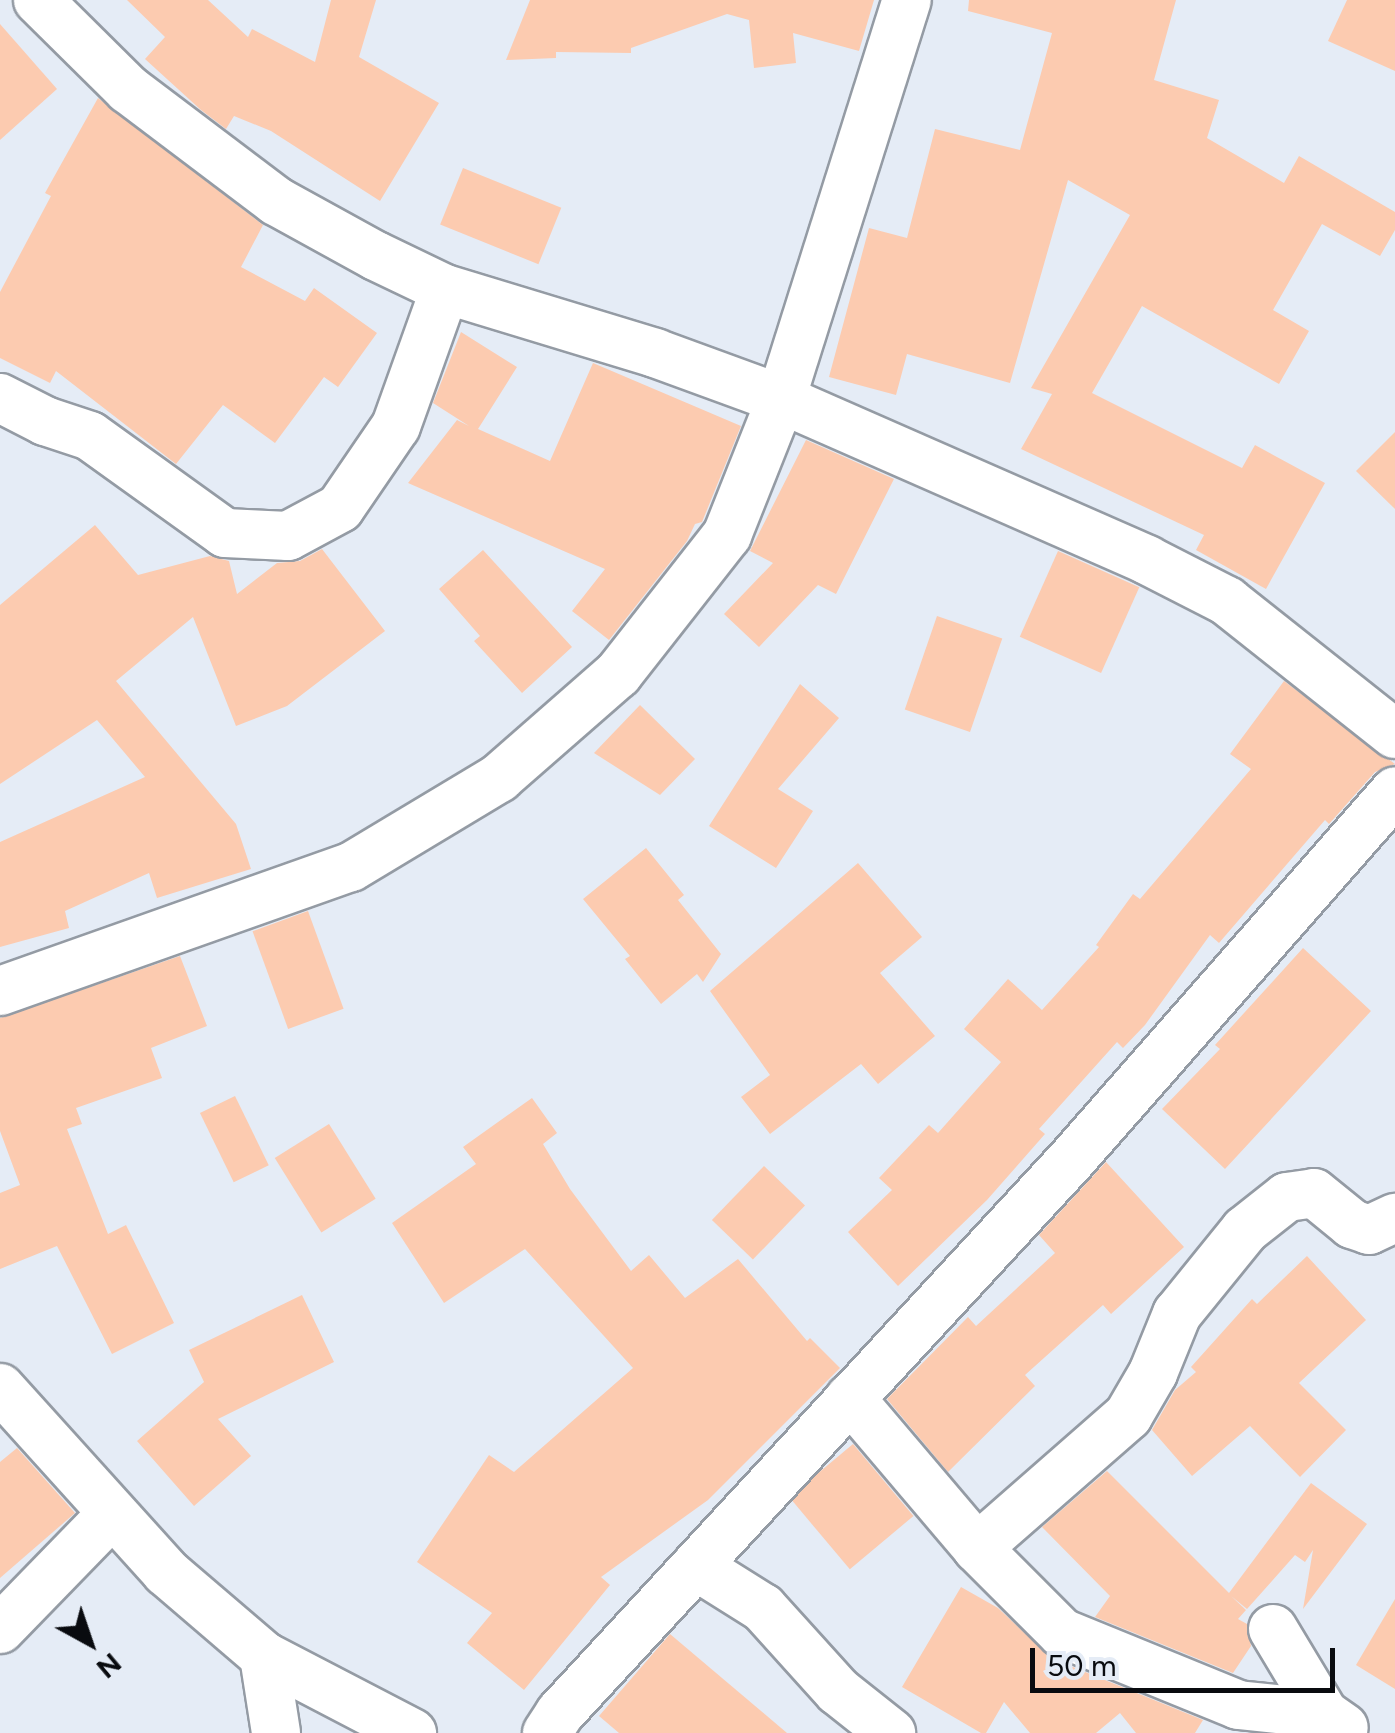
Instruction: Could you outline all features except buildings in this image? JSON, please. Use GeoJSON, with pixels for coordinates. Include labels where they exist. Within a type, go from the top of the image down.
{"type":"FeatureCollection","features":[{"type":"Feature","properties":{"kind":"street"},"geometry":{"type":"LineString","coordinates":[[38,0],[128,88],[276,201],[445,289],[654,352],[780,399],[940,466],[1227,601],[1395,734]]}},
{"type":"Feature","properties":{"kind":"street"},"geometry":{"type":"LineString","coordinates":[[0,991],[351,867],[499,778],[618,674],[726,534],[780,399],[907,0]]}},
{"type":"Feature","properties":{"kind":"street"},"geometry":{"type":"LineString","coordinates":[[0,398],[45,422],[90,436],[225,533],[288,536],[340,508],[396,426],[445,289]]}},
{"type":"Feature","properties":{"kind":"street"},"geometry":{"type":"LineString","coordinates":[[548,1733],[1227,986],[1395,790]]}},
{"type":"Feature","properties":{"kind":"street"},"geometry":{"type":"LineString","coordinates":[[978,1548],[1128,1416],[1154,1373],[1177,1314],[1245,1230],[1288,1197],[1314,1193],[1336,1206],[1352,1224],[1369,1230],[1395,1218]]}},
{"type":"Feature","properties":{"kind":"street"},"geometry":{"type":"LineString","coordinates":[[0,1388],[166,1572],[264,1656],[412,1733]]}},
{"type":"Feature","properties":{"kind":"street"},"geometry":{"type":"LineString","coordinates":[[850,1398],[978,1548],[1062,1632],[1238,1705],[1337,1724]]}},
{"type":"Feature","properties":{"kind":"street"},"geometry":{"type":"LineString","coordinates":[[0,1629],[112,1514]]}},
{"type":"Feature","properties":{"kind":"street"},"geometry":{"type":"LineString","coordinates":[[696,1566],[762,1608],[838,1691],[891,1733]]}},
{"type":"Feature","properties":{"kind":"street"},"geometry":{"type":"LineString","coordinates":[[1273,1629],[1337,1724]]}},
{"type":"Feature","properties":{"kind":"street"},"geometry":{"type":"LineString","coordinates":[[264,1656],[276,1733]]}}]}
